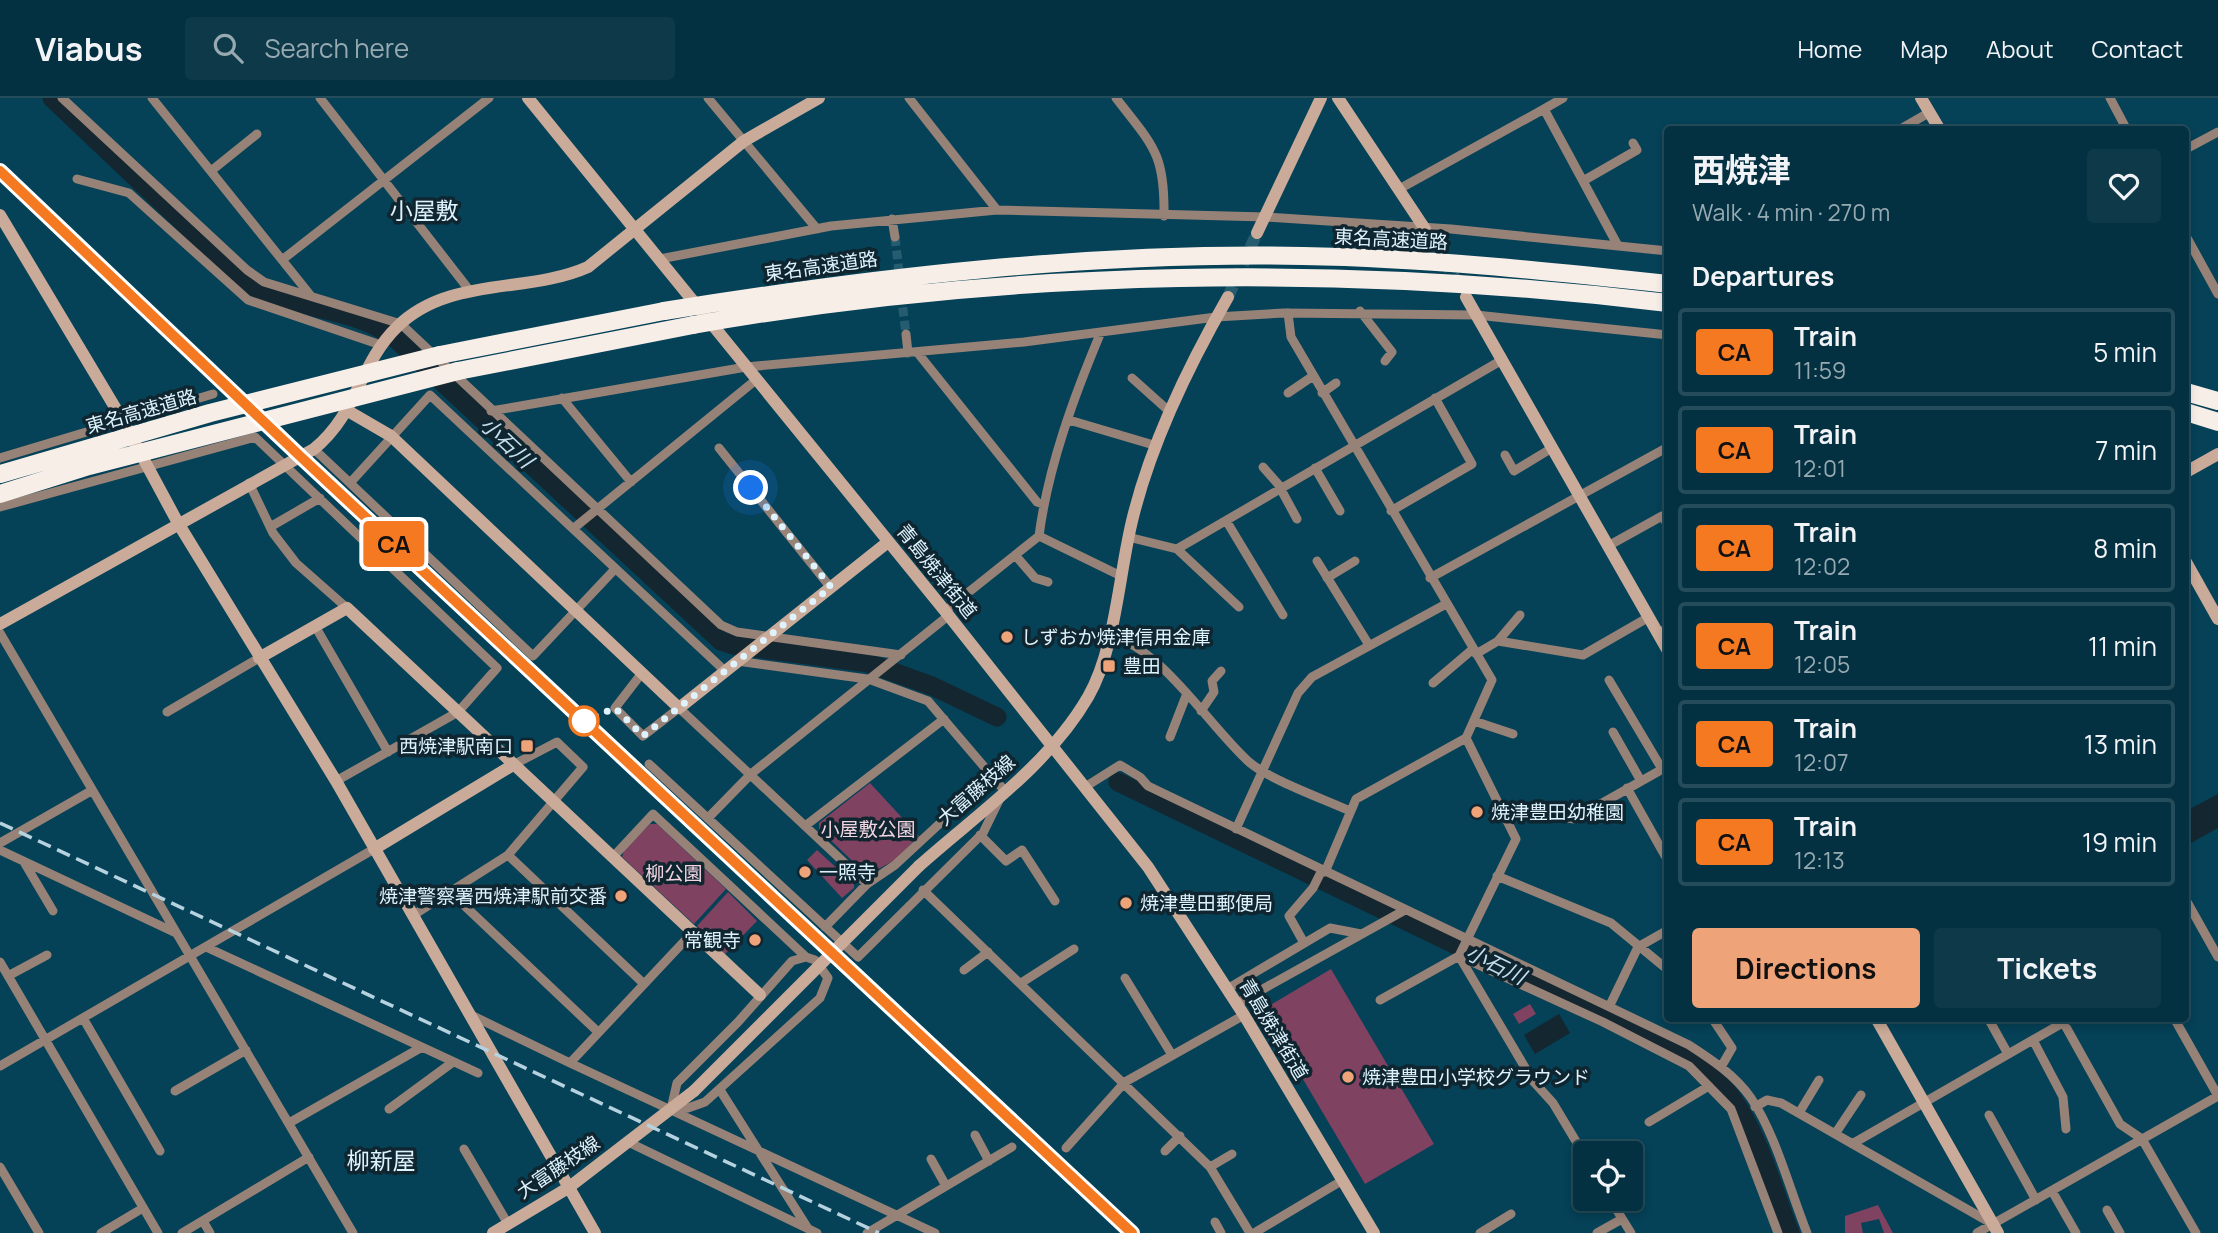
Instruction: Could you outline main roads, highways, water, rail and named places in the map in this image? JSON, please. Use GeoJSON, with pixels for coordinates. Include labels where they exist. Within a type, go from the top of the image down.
{"type":"FeatureCollection","features":[{"type":"Feature","properties":{"kind":"highway","name":"東名高速道路"},"geometry":{"type":"LineString","coordinates":[[0,474],[210,412],[440,355],[664,311],[856,282],[965,270],[1262,256],[1456,263],[1664,284]]}},
{"type":"Feature","properties":{"kind":"highway","name":"東名高速道路"},"geometry":{"type":"LineString","coordinates":[[0,494],[115,459],[458,371],[693,325],[934,293],[1196,279],[1458,283],[1664,303]]}},
{"type":"Feature","properties":{"kind":"highway"},"geometry":{"type":"LineString","coordinates":[[2189,393],[2218,401]]}},
{"type":"Feature","properties":{"kind":"highway"},"geometry":{"type":"LineString","coordinates":[[2189,413],[2218,422]]}},
{"type":"Feature","properties":{"kind":"water"},"geometry":{"type":"Polygon","coordinates":[[[2218,794],[2218,828],[2189,844],[2189,809],[2218,794]]]}},
{"type":"Feature","properties":{"kind":"water"},"geometry":{"type":"Polygon","coordinates":[[[1559,1014],[1570,1033],[1535,1054],[1524,1035],[1559,1014]]]}},
{"type":"Feature","properties":{"kind":"waterway","name":"小石川"},"geometry":{"type":"LineString","coordinates":[[52,98],[246,282],[283,299],[361,320],[396,339],[721,641],[733,645],[868,663],[932,686],[997,717]]}},
{"type":"Feature","properties":{"kind":"waterway","name":"小石川"},"geometry":{"type":"LineString","coordinates":[[1118,782],[1686,1056],[1724,1088],[1743,1116],[1759,1148],[1790,1233]]}},
{"type":"Feature","properties":{"kind":"tunnel"},"geometry":{"type":"LineString","coordinates":[[1425,229],[1461,288]]}},
{"type":"Feature","properties":{"kind":"tunnel"},"geometry":{"type":"LineString","coordinates":[[1228,297],[1257,233]]}},
{"type":"Feature","properties":{"kind":"tunnel"},"geometry":{"type":"LineString","coordinates":[[895,237],[900,281]]}},
{"type":"Feature","properties":{"kind":"tunnel"},"geometry":{"type":"LineString","coordinates":[[901,294],[906,334]]}},
{"type":"Feature","properties":{"kind":"railway"},"geometry":{"type":"LineString","coordinates":[[0,171],[301,457],[1132,1233]]}},
{"type":"Feature","properties":{"kind":"railway"},"geometry":{"type":"LineString","coordinates":[[0,823],[879,1233]]}},
{"type":"Feature","properties":{"kind":"train","name":"CA"},"geometry":{"type":"LineString","coordinates":[[0,171],[301,457],[1132,1233]]}},
{"type":"Feature","properties":{"kind":"place","name":"しずおか焼津信用金庫"},"geometry":{"type":"Point","coordinates":[1007,637]}},
{"type":"Feature","properties":{"kind":"place","name":"豊田"},"geometry":{"type":"Point","coordinates":[1109,666]}},
{"type":"Feature","properties":{"kind":"place","name":"西焼津駅南口"},"geometry":{"type":"Point","coordinates":[527,746]}},
{"type":"Feature","properties":{"kind":"place","name":"焼津豊田幼稚園"},"geometry":{"type":"Point","coordinates":[1477,812]}},
{"type":"Feature","properties":{"kind":"place","name":"一照寺"},"geometry":{"type":"Point","coordinates":[805,872]}},
{"type":"Feature","properties":{"kind":"place","name":"焼津警察署西焼津駅前交番"},"geometry":{"type":"Point","coordinates":[621,896]}},
{"type":"Feature","properties":{"kind":"place","name":"焼津豊田郵便局"},"geometry":{"type":"Point","coordinates":[1126,903]}},
{"type":"Feature","properties":{"kind":"place","name":"常観寺"},"geometry":{"type":"Point","coordinates":[755,940]}},
{"type":"Feature","properties":{"kind":"place","name":"焼津豊田小学校グラウンド"},"geometry":{"type":"Point","coordinates":[1348,1077]}},
{"type":"Feature","properties":{"kind":"district","name":"小屋敷"},"geometry":{"type":"Point","coordinates":[424,210]}},
{"type":"Feature","properties":{"kind":"district","name":"柳新屋"},"geometry":{"type":"Point","coordinates":[381,1160]}},
{"type":"Feature","properties":{"kind":"park label","name":"小屋敷公園"},"geometry":{"type":"Point","coordinates":[868,829]}},
{"type":"Feature","properties":{"kind":"park label","name":"柳公園"},"geometry":{"type":"Point","coordinates":[674,873]}}]}
